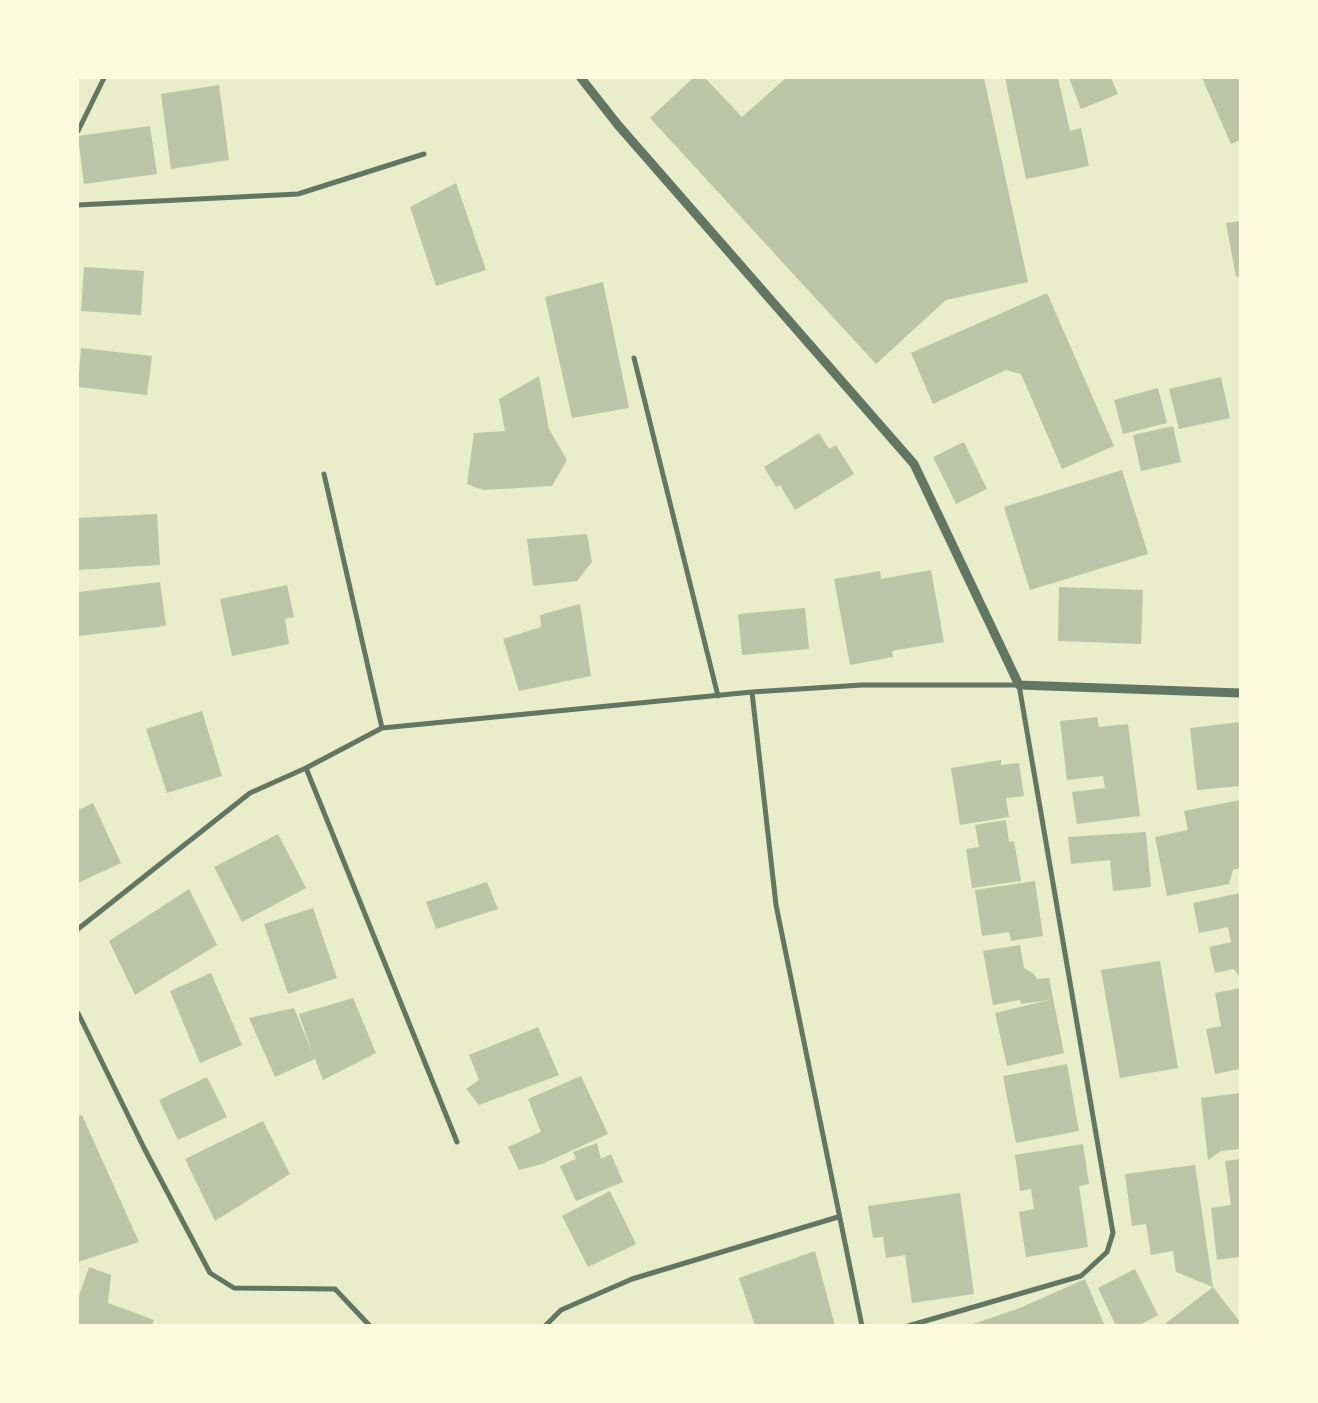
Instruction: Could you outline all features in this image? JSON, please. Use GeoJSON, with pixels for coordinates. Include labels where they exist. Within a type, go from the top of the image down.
{"type":"FeatureCollection","features":[{"type":"Feature","properties":{"kind":"street"},"geometry":{"type":"LineString","coordinates":[[78,130],[104,78]]}},
{"type":"Feature","properties":{"kind":"street"},"geometry":{"type":"LineString","coordinates":[[582,78],[618,124],[914,464],[1018,685],[1113,1233],[1107,1252],[1081,1276],[908,1326]]}},
{"type":"Feature","properties":{"kind":"street"},"geometry":{"type":"LineString","coordinates":[[78,205],[298,194],[424,154]]}},
{"type":"Feature","properties":{"kind":"street"},"geometry":{"type":"LineString","coordinates":[[634,358],[718,696]]}},
{"type":"Feature","properties":{"kind":"street"},"geometry":{"type":"LineString","coordinates":[[324,474],[382,728]]}},
{"type":"Feature","properties":{"kind":"street"},"geometry":{"type":"LineString","coordinates":[[78,928],[250,793],[306,768],[382,728],[752,692],[862,685],[1018,685],[1240,693]]}},
{"type":"Feature","properties":{"kind":"street"},"geometry":{"type":"LineString","coordinates":[[752,692],[776,905],[838,1217],[862,1326]]}},
{"type":"Feature","properties":{"kind":"street"},"geometry":{"type":"LineString","coordinates":[[306,768],[457,1142]]}},
{"type":"Feature","properties":{"kind":"street"},"geometry":{"type":"LineString","coordinates":[[78,1013],[144,1148],[210,1273],[234,1288],[335,1289],[370,1326]]}},
{"type":"Feature","properties":{"kind":"street"},"geometry":{"type":"LineString","coordinates":[[545,1326],[561,1310],[632,1279],[838,1217]]}},
{"type":"Feature","properties":{"kind":"building"},"geometry":{"type":"Polygon","coordinates":[[[693,78],[705,78],[742,117],[786,78],[984,78],[1028,282],[946,300],[876,364],[650,118],[693,78]]]}},
{"type":"Feature","properties":{"kind":"building"},"geometry":{"type":"Polygon","coordinates":[[[1005,78],[1058,78],[1070,131],[1081,128],[1089,166],[1026,179],[1005,78]]]}},
{"type":"Feature","properties":{"kind":"building"},"geometry":{"type":"Polygon","coordinates":[[[1069,78],[1111,78],[1118,94],[1081,109],[1069,78]]]}},
{"type":"Feature","properties":{"kind":"building"},"geometry":{"type":"Polygon","coordinates":[[[1202,78],[1240,78],[1240,140],[1231,144],[1202,78]]]}},
{"type":"Feature","properties":{"kind":"building"},"geometry":{"type":"Polygon","coordinates":[[[219,85],[229,160],[171,169],[161,94],[219,85]]]}},
{"type":"Feature","properties":{"kind":"building"},"geometry":{"type":"Polygon","coordinates":[[[150,126],[157,174],[84,184],[78,136],[150,126]]]}},
{"type":"Feature","properties":{"kind":"building"},"geometry":{"type":"Polygon","coordinates":[[[456,183],[486,270],[436,286],[410,207],[456,183]]]}},
{"type":"Feature","properties":{"kind":"building"},"geometry":{"type":"Polygon","coordinates":[[[1240,221],[1240,276],[1236,277],[1226,223],[1240,221]]]}},
{"type":"Feature","properties":{"kind":"building"},"geometry":{"type":"Polygon","coordinates":[[[84,267],[144,271],[141,315],[81,311],[84,267]]]}},
{"type":"Feature","properties":{"kind":"building"},"geometry":{"type":"Polygon","coordinates":[[[603,282],[629,408],[572,418],[545,297],[603,282]]]}},
{"type":"Feature","properties":{"kind":"building"},"geometry":{"type":"Polygon","coordinates":[[[1047,293],[1114,446],[1062,469],[1021,374],[1006,370],[933,404],[911,353],[1047,293]]]}},
{"type":"Feature","properties":{"kind":"building"},"geometry":{"type":"Polygon","coordinates":[[[81,348],[152,356],[147,395],[78,387],[81,348]]]}},
{"type":"Feature","properties":{"kind":"building"},"geometry":{"type":"Polygon","coordinates":[[[539,376],[549,429],[567,460],[552,486],[483,490],[467,484],[474,433],[505,431],[499,399],[539,376]]]}},
{"type":"Feature","properties":{"kind":"building"},"geometry":{"type":"Polygon","coordinates":[[[1221,377],[1230,418],[1179,429],[1169,389],[1221,377]]]}},
{"type":"Feature","properties":{"kind":"building"},"geometry":{"type":"Polygon","coordinates":[[[1158,388],[1167,423],[1123,434],[1114,400],[1158,388]]]}},
{"type":"Feature","properties":{"kind":"building"},"geometry":{"type":"Polygon","coordinates":[[[1173,426],[1181,462],[1141,471],[1133,435],[1173,426]]]}},
{"type":"Feature","properties":{"kind":"building"},"geometry":{"type":"Polygon","coordinates":[[[819,433],[829,449],[836,445],[854,474],[795,510],[780,485],[776,487],[764,467],[819,433]]]}},
{"type":"Feature","properties":{"kind":"building"},"geometry":{"type":"Polygon","coordinates":[[[964,442],[987,489],[956,504],[933,457],[964,442]]]}},
{"type":"Feature","properties":{"kind":"building"},"geometry":{"type":"Polygon","coordinates":[[[1122,470],[1148,554],[1030,590],[1004,507],[1122,470]]]}},
{"type":"Feature","properties":{"kind":"building"},"geometry":{"type":"Polygon","coordinates":[[[157,514],[160,565],[78,570],[78,518],[157,514]]]}},
{"type":"Feature","properties":{"kind":"building"},"geometry":{"type":"Polygon","coordinates":[[[587,534],[592,562],[577,581],[533,586],[527,539],[587,534]]]}},
{"type":"Feature","properties":{"kind":"building"},"geometry":{"type":"Polygon","coordinates":[[[931,570],[944,642],[892,651],[893,657],[850,665],[834,579],[880,571],[881,579],[931,570]]]}},
{"type":"Feature","properties":{"kind":"building"},"geometry":{"type":"Polygon","coordinates":[[[160,582],[166,626],[78,636],[78,592],[160,582]]]}},
{"type":"Feature","properties":{"kind":"building"},"geometry":{"type":"Polygon","coordinates":[[[287,585],[294,617],[285,619],[289,644],[232,656],[220,599],[287,585]]]}},
{"type":"Feature","properties":{"kind":"building"},"geometry":{"type":"Polygon","coordinates":[[[1059,587],[1143,590],[1141,644],[1058,641],[1059,587]]]}},
{"type":"Feature","properties":{"kind":"building"},"geometry":{"type":"Polygon","coordinates":[[[580,604],[591,676],[519,691],[503,639],[541,627],[540,615],[580,604]]]}},
{"type":"Feature","properties":{"kind":"building"},"geometry":{"type":"Polygon","coordinates":[[[805,608],[809,649],[742,655],[738,614],[805,608]]]}},
{"type":"Feature","properties":{"kind":"building"},"geometry":{"type":"Polygon","coordinates":[[[202,711],[222,776],[167,793],[146,729],[202,711]]]}},
{"type":"Feature","properties":{"kind":"building"},"geometry":{"type":"Polygon","coordinates":[[[1097,717],[1099,727],[1128,724],[1140,816],[1077,824],[1072,792],[1105,788],[1103,776],[1067,780],[1060,721],[1097,717]]]}},
{"type":"Feature","properties":{"kind":"building"},"geometry":{"type":"Polygon","coordinates":[[[1240,722],[1240,786],[1197,790],[1190,728],[1240,722]]]}},
{"type":"Feature","properties":{"kind":"building"},"geometry":{"type":"Polygon","coordinates":[[[1001,760],[1001,765],[1019,763],[1024,796],[1006,798],[1009,817],[960,825],[951,768],[1001,760]]]}},
{"type":"Feature","properties":{"kind":"building"},"geometry":{"type":"Polygon","coordinates":[[[1240,800],[1240,868],[1233,870],[1229,884],[1167,896],[1155,837],[1188,830],[1184,811],[1240,800]]]}},
{"type":"Feature","properties":{"kind":"building"},"geometry":{"type":"Polygon","coordinates":[[[93,803],[121,863],[78,883],[78,810],[93,803]]]}},
{"type":"Feature","properties":{"kind":"building"},"geometry":{"type":"Polygon","coordinates":[[[1006,820],[1009,842],[1014,841],[1021,881],[972,888],[966,849],[979,847],[975,825],[1006,820]]]}},
{"type":"Feature","properties":{"kind":"building"},"geometry":{"type":"Polygon","coordinates":[[[1146,832],[1151,887],[1113,891],[1110,860],[1071,864],[1068,837],[1146,832]]]}},
{"type":"Feature","properties":{"kind":"building"},"geometry":{"type":"Polygon","coordinates":[[[278,834],[306,888],[242,922],[214,867],[278,834]]]}},
{"type":"Feature","properties":{"kind":"building"},"geometry":{"type":"Polygon","coordinates":[[[1035,881],[1043,936],[1011,941],[1009,932],[982,936],[975,890],[1035,881]]]}},
{"type":"Feature","properties":{"kind":"building"},"geometry":{"type":"Polygon","coordinates":[[[487,882],[498,909],[436,929],[426,902],[487,882]]]}},
{"type":"Feature","properties":{"kind":"building"},"geometry":{"type":"Polygon","coordinates":[[[189,889],[217,945],[135,995],[109,941],[189,889]]]}},
{"type":"Feature","properties":{"kind":"building"},"geometry":{"type":"Polygon","coordinates":[[[1240,893],[1240,978],[1234,969],[1215,973],[1209,947],[1231,942],[1228,927],[1199,933],[1193,903],[1240,893]]]}},
{"type":"Feature","properties":{"kind":"building"},"geometry":{"type":"Polygon","coordinates":[[[313,908],[337,978],[288,994],[264,924],[313,908]]]}},
{"type":"Feature","properties":{"kind":"building"},"geometry":{"type":"Polygon","coordinates":[[[1020,945],[1024,968],[1034,974],[1037,979],[1049,978],[1064,1053],[1007,1066],[995,1013],[1049,1000],[1021,1004],[1020,1000],[993,1005],[983,951],[1020,945]]]}},
{"type":"Feature","properties":{"kind":"building"},"geometry":{"type":"Polygon","coordinates":[[[1160,961],[1178,1068],[1120,1078],[1101,970],[1160,961]]]}},
{"type":"Feature","properties":{"kind":"building"},"geometry":{"type":"Polygon","coordinates":[[[211,973],[242,1045],[200,1063],[170,991],[211,973]]]}},
{"type":"Feature","properties":{"kind":"building"},"geometry":{"type":"Polygon","coordinates":[[[1240,988],[1240,1069],[1215,1074],[1206,1029],[1221,1026],[1215,993],[1240,988]]]}},
{"type":"Feature","properties":{"kind":"building"},"geometry":{"type":"Polygon","coordinates":[[[353,998],[376,1053],[323,1080],[315,1059],[275,1077],[249,1018],[294,1008],[312,1052],[299,1014],[353,998]]]}},
{"type":"Feature","properties":{"kind":"building"},"geometry":{"type":"Polygon","coordinates":[[[538,1027],[559,1075],[479,1105],[466,1089],[479,1080],[469,1055],[538,1027]]]}},
{"type":"Feature","properties":{"kind":"building"},"geometry":{"type":"Polygon","coordinates":[[[1067,1064],[1079,1131],[1016,1143],[1003,1076],[1067,1064]]]}},
{"type":"Feature","properties":{"kind":"building"},"geometry":{"type":"Polygon","coordinates":[[[581,1076],[608,1134],[542,1164],[519,1170],[508,1147],[541,1132],[528,1099],[581,1076]]]}},
{"type":"Feature","properties":{"kind":"building"},"geometry":{"type":"Polygon","coordinates":[[[207,1077],[227,1117],[178,1140],[159,1100],[207,1077]]]}},
{"type":"Feature","properties":{"kind":"building"},"geometry":{"type":"Polygon","coordinates":[[[1240,1093],[1240,1149],[1221,1151],[1208,1160],[1201,1098],[1240,1093]]]}},
{"type":"Feature","properties":{"kind":"building"},"geometry":{"type":"Polygon","coordinates":[[[82,1115],[139,1242],[78,1262],[78,1116],[82,1115]]]}},
{"type":"Feature","properties":{"kind":"building"},"geometry":{"type":"Polygon","coordinates":[[[263,1121],[290,1174],[215,1221],[185,1159],[263,1121]]]}},
{"type":"Feature","properties":{"kind":"building"},"geometry":{"type":"Polygon","coordinates":[[[597,1143],[601,1159],[611,1154],[623,1182],[576,1201],[560,1166],[576,1159],[573,1152],[597,1143]]]}},
{"type":"Feature","properties":{"kind":"building"},"geometry":{"type":"Polygon","coordinates":[[[1083,1144],[1089,1184],[1079,1186],[1088,1247],[1026,1257],[1019,1212],[1034,1209],[1031,1189],[1020,1191],[1015,1155],[1083,1144]]]}},
{"type":"Feature","properties":{"kind":"building"},"geometry":{"type":"Polygon","coordinates":[[[1240,1159],[1240,1257],[1217,1260],[1211,1208],[1231,1205],[1225,1161],[1240,1159]]]}},
{"type":"Feature","properties":{"kind":"building"},"geometry":{"type":"Polygon","coordinates":[[[1195,1165],[1213,1287],[1176,1272],[1173,1251],[1151,1255],[1146,1224],[1132,1226],[1125,1174],[1195,1165]]]}},
{"type":"Feature","properties":{"kind":"building"},"geometry":{"type":"Polygon","coordinates":[[[610,1191],[636,1244],[588,1267],[562,1216],[610,1191]]]}},
{"type":"Feature","properties":{"kind":"building"},"geometry":{"type":"Polygon","coordinates":[[[960,1193],[974,1294],[912,1303],[905,1255],[886,1258],[883,1237],[873,1238],[868,1206],[960,1193]]]}},
{"type":"Feature","properties":{"kind":"building"},"geometry":{"type":"Polygon","coordinates":[[[815,1251],[835,1326],[755,1326],[739,1278],[815,1251]]]}},
{"type":"Feature","properties":{"kind":"building"},"geometry":{"type":"Polygon","coordinates":[[[89,1267],[111,1275],[108,1303],[154,1320],[152,1326],[78,1326],[78,1299],[89,1267]]]}},
{"type":"Feature","properties":{"kind":"building"},"geometry":{"type":"Polygon","coordinates":[[[1135,1269],[1158,1315],[1138,1326],[1116,1326],[1098,1288],[1135,1269]]]}},
{"type":"Feature","properties":{"kind":"building"},"geometry":{"type":"Polygon","coordinates":[[[1085,1279],[1105,1326],[967,1326],[1020,1308],[1085,1279]]]}},
{"type":"Feature","properties":{"kind":"building"},"geometry":{"type":"Polygon","coordinates":[[[1213,1287],[1240,1322],[1240,1326],[1162,1326],[1213,1287]]]}}]}
